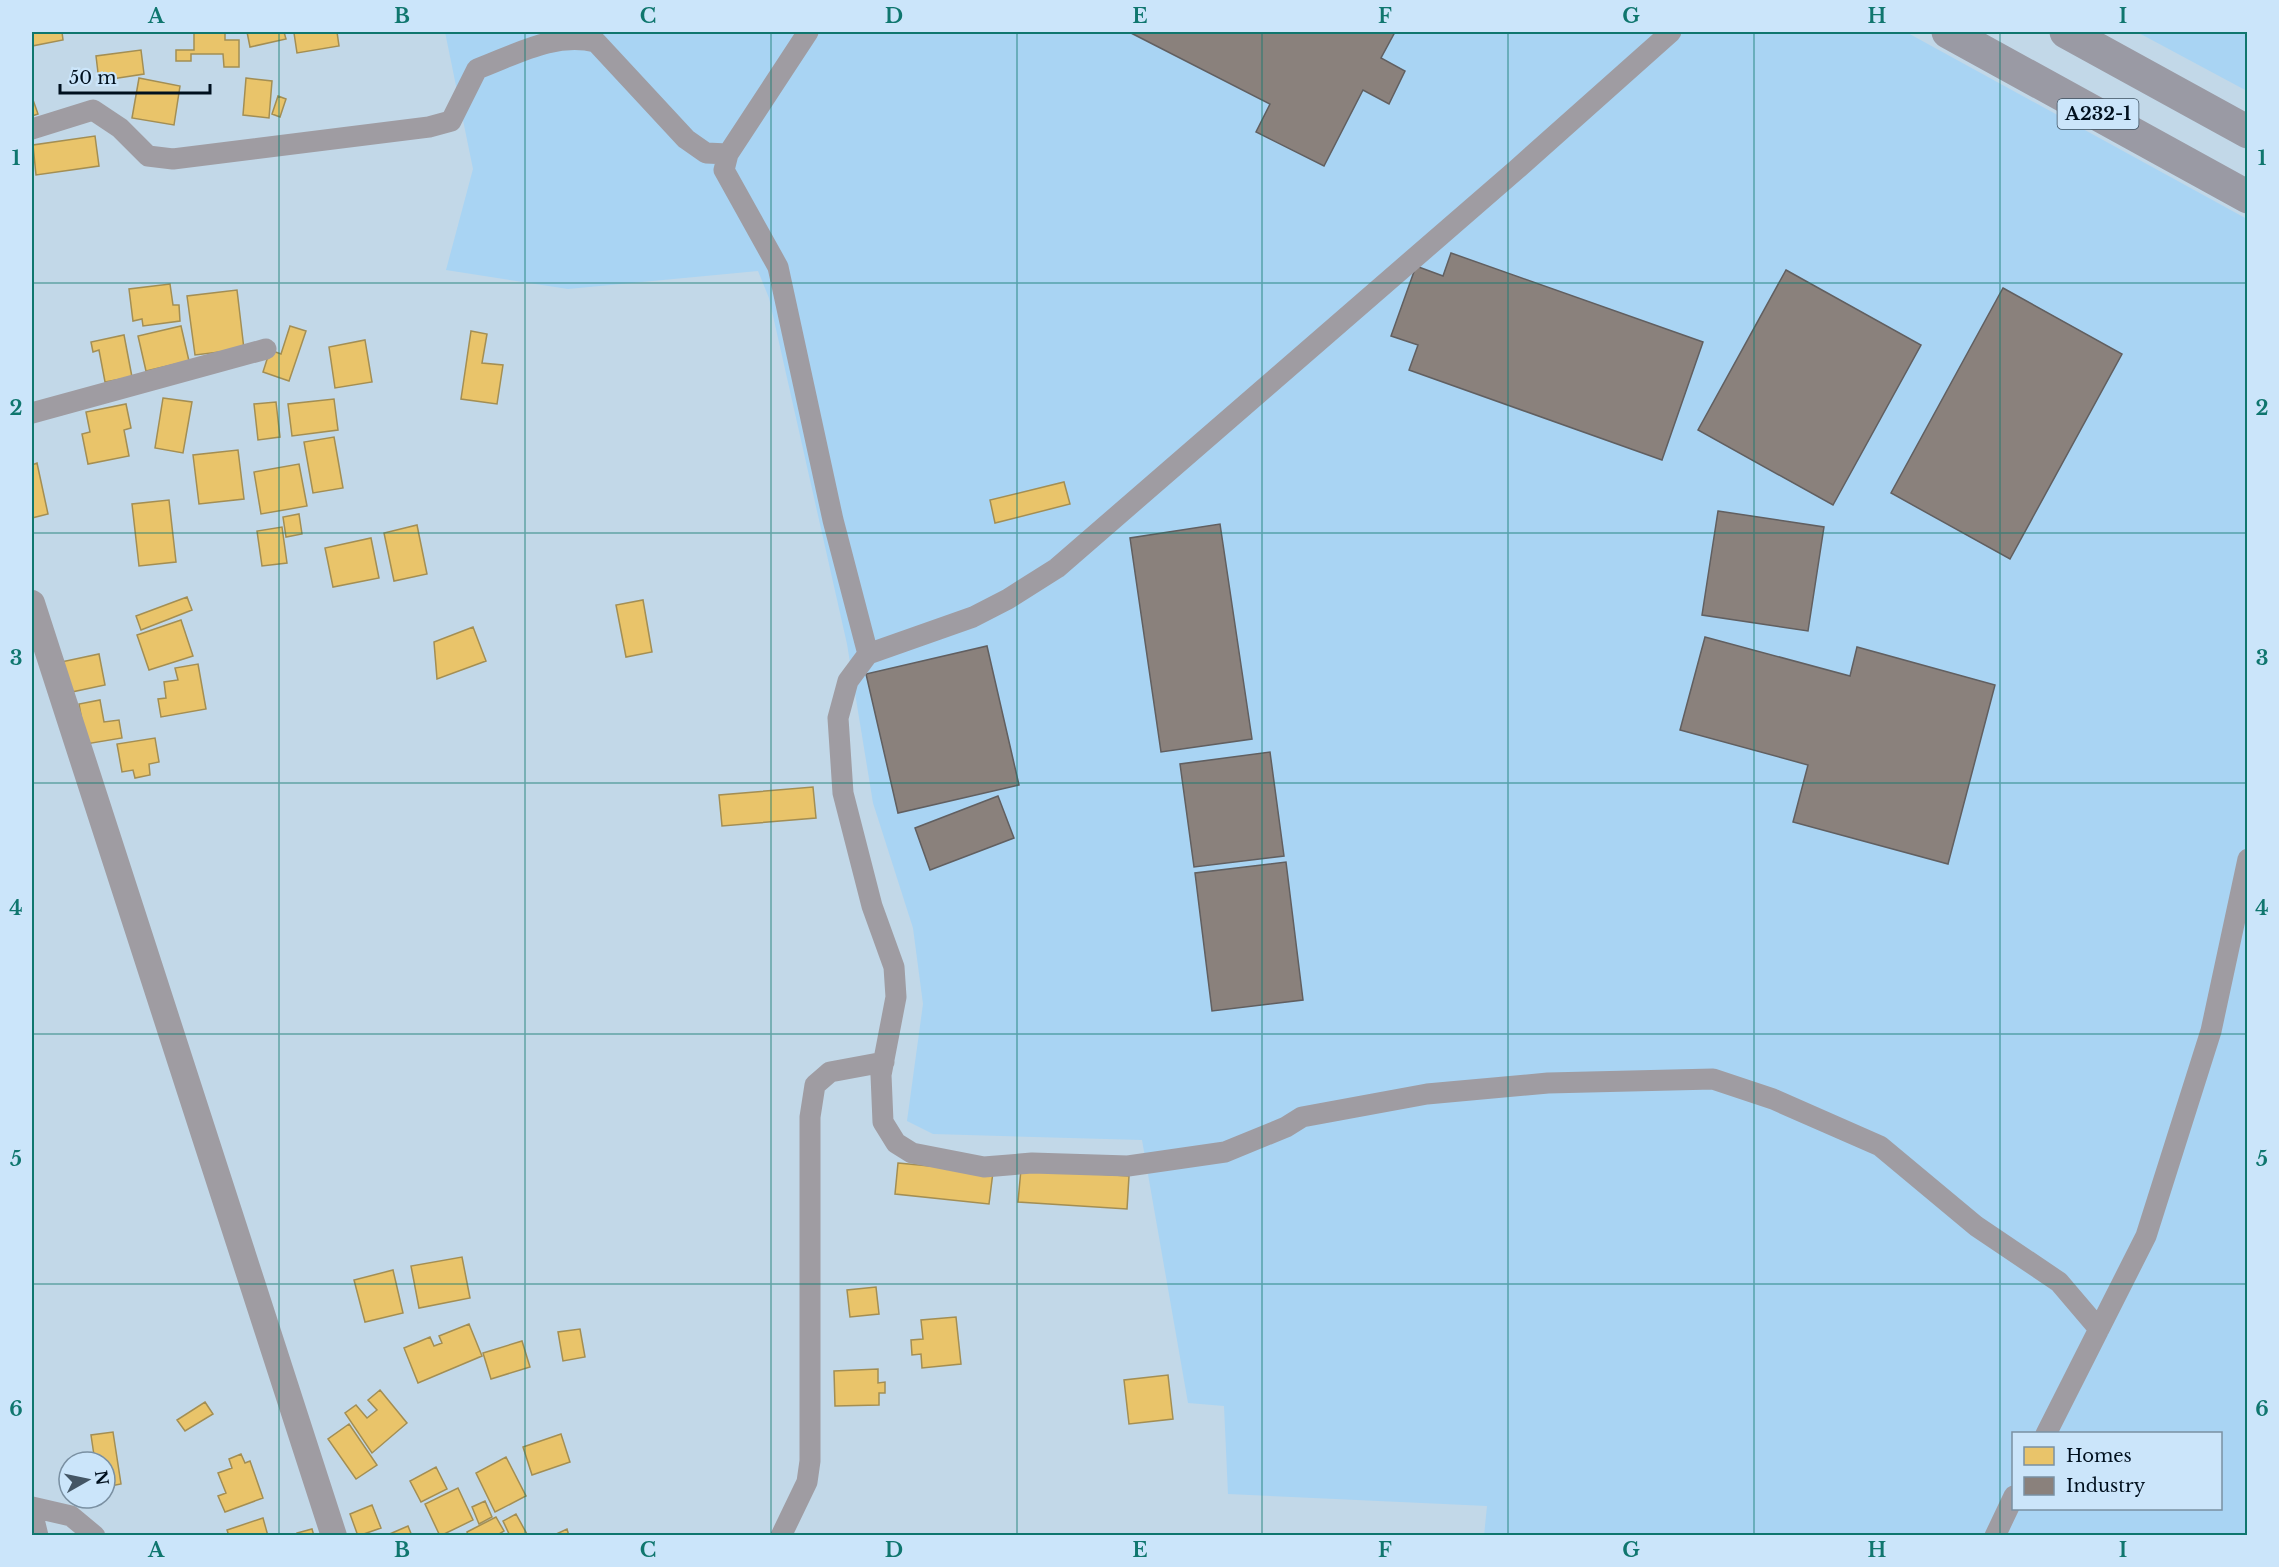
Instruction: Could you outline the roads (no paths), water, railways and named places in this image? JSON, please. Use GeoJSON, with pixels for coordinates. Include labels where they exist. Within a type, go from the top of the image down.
{"type":"FeatureCollection","features":[{"type":"Feature","properties":{"kind":"highway","name":"A232-1"},"geometry":{"type":"LineString","coordinates":[[1948,32],[2247,197]]}},
{"type":"Feature","properties":{"kind":"highway","name":"A232-1"},"geometry":{"type":"LineString","coordinates":[[2066,32],[2247,132]]}},
{"type":"Feature","properties":{"kind":"street"},"geometry":{"type":"LineString","coordinates":[[808,32],[728,154],[724,170],[778,267],[833,520],[868,654]]}},
{"type":"Feature","properties":{"kind":"street"},"geometry":{"type":"LineString","coordinates":[[1671,32],[1516,170],[1057,568],[1008,599],[973,617],[868,654],[848,681],[838,718],[843,793],[872,906],[894,967],[896,997],[881,1075],[883,1122],[896,1143],[912,1153],[984,1167],[1032,1163],[1128,1166],[1225,1152],[1286,1127],[1302,1117],[1427,1094],[1548,1083],[1713,1079],[1773,1099],[1880,1146],[1976,1226],[2059,1282],[2100,1329]]}},
{"type":"Feature","properties":{"kind":"street"},"geometry":{"type":"LineString","coordinates":[[32,129],[93,111],[120,128],[148,156],[173,159],[429,127],[452,121],[477,69],[553,40],[575,37],[596,42],[686,140],[706,153],[728,154]]}},
{"type":"Feature","properties":{"kind":"street"},"geometry":{"type":"LineString","coordinates":[[32,413],[266,349]]}},
{"type":"Feature","properties":{"kind":"street"},"geometry":{"type":"LineString","coordinates":[[32,603],[334,1536]]}},
{"type":"Feature","properties":{"kind":"street"},"geometry":{"type":"LineString","coordinates":[[2047,1432],[2146,1236],[2211,1031],[2247,859]]}},
{"type":"Feature","properties":{"kind":"street"},"geometry":{"type":"LineString","coordinates":[[781,1536],[807,1482],[810,1461],[810,1117],[815,1086],[830,1072],[884,1062]]}},
{"type":"Feature","properties":{"kind":"street"},"geometry":{"type":"LineString","coordinates":[[1995,1536],[2012,1498]]}},
{"type":"Feature","properties":{"kind":"street"},"geometry":{"type":"LineString","coordinates":[[38,1536],[32,1509],[71,1516],[95,1536]]}}]}
